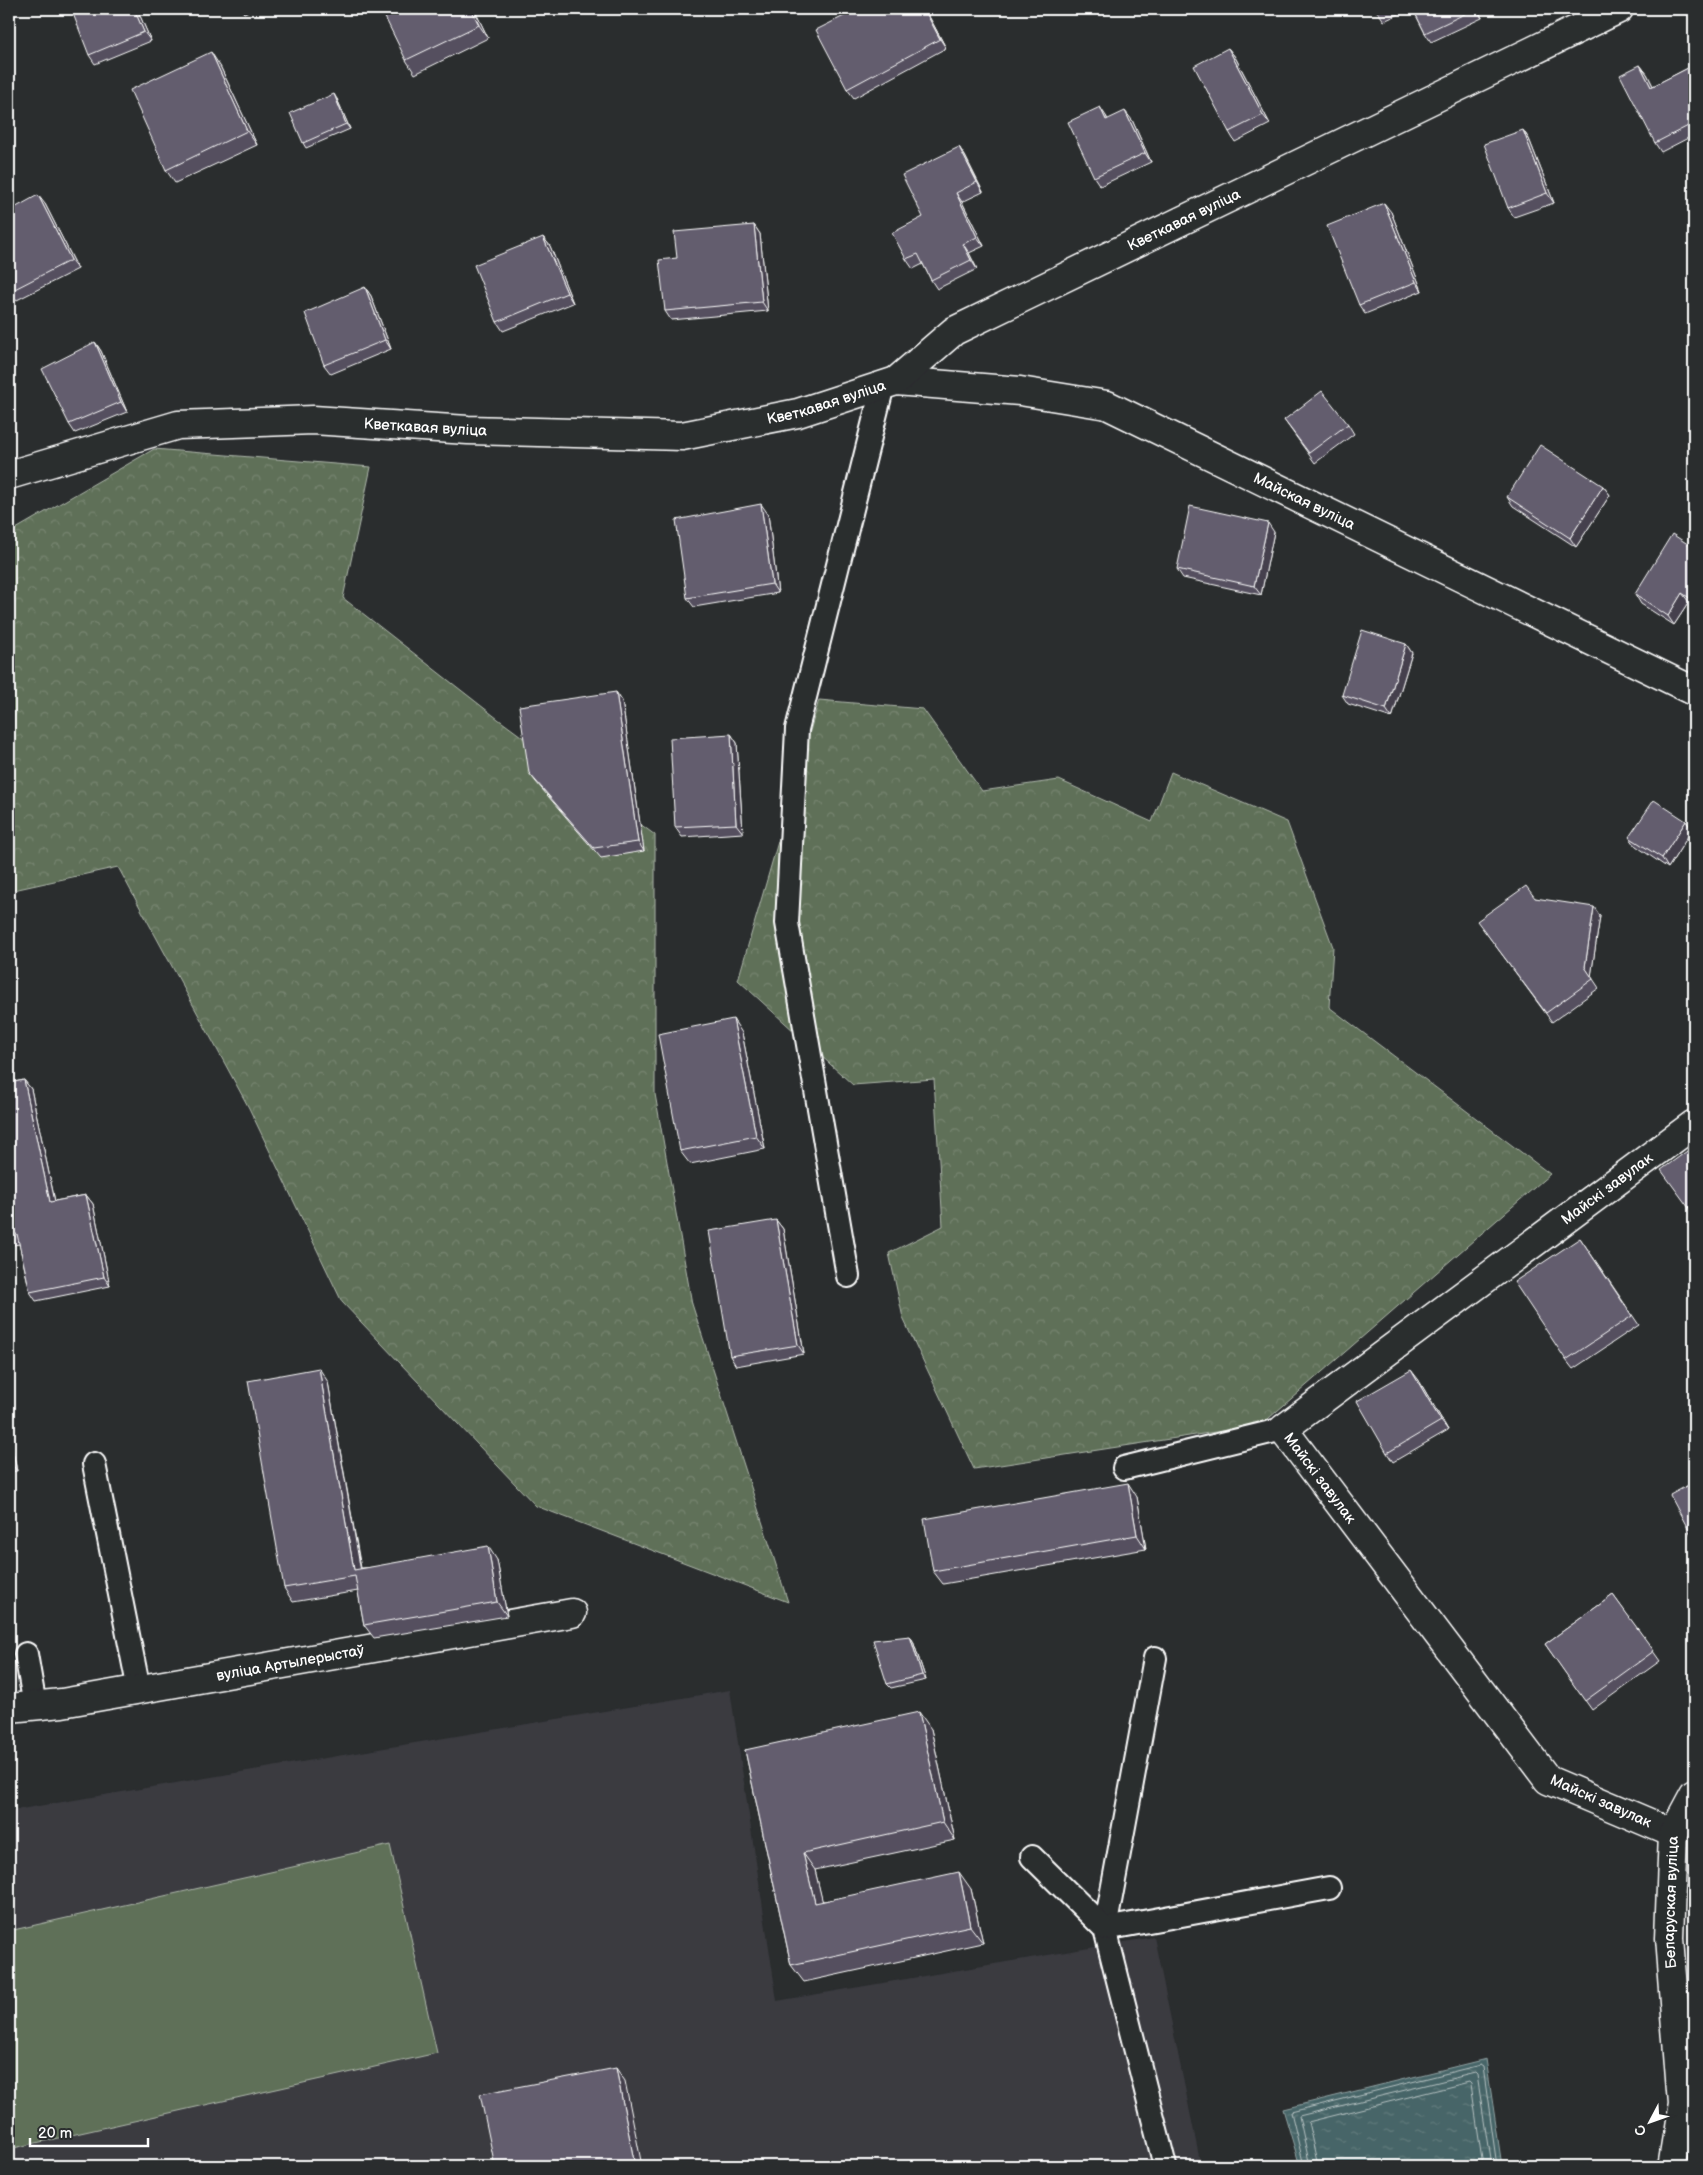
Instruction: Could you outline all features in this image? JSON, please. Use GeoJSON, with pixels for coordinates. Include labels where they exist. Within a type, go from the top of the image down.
{"type":"FeatureCollection","features":[{"type":"Feature","properties":{"kind":"street","name":"Кветкавая вуліца"},"geometry":{"type":"LineString","coordinates":[[9,475],[178,425],[313,420],[468,430],[682,436],[798,413],[889,383],[954,331],[1619,9]]}},
{"type":"Feature","properties":{"kind":"street","name":"Майская вуліца"},"geometry":{"type":"LineString","coordinates":[[889,383],[1020,391],[1107,405],[1694,691]]}},
{"type":"Feature","properties":{"kind":"street","name":"Майскі завулак"},"geometry":{"type":"LineString","coordinates":[[1673,1833],[1548,1780],[1283,1428],[1694,1124]]}},
{"type":"Feature","properties":{"kind":"street","name":"вуліца Артылерыстаў"},"geometry":{"type":"LineString","coordinates":[[22,1707],[139,1690],[572,1613]]}},
{"type":"Feature","properties":{"kind":"street","name":"Беларуская вуліца"},"geometry":{"type":"LineString","coordinates":[[1672,2166],[1682,2104],[1669,1938],[1673,1833],[1694,1794]]}},
{"type":"Feature","properties":{"kind":"lane"},"geometry":{"type":"LineString","coordinates":[[848,1276],[787,923],[797,729],[889,383]]}},
{"type":"Feature","properties":{"kind":"lane"},"geometry":{"type":"LineString","coordinates":[[1124,1468],[1283,1428]]}},
{"type":"Feature","properties":{"kind":"lane"},"geometry":{"type":"LineString","coordinates":[[94,1464],[139,1690]]}},
{"type":"Feature","properties":{"kind":"lane"},"geometry":{"type":"LineString","coordinates":[[22,1707],[26,1654]]}},
{"type":"Feature","properties":{"kind":"lane"},"geometry":{"type":"LineString","coordinates":[[1155,1658],[1105,1929],[1165,2166]]}},
{"type":"Feature","properties":{"kind":"lane"},"geometry":{"type":"LineString","coordinates":[[1032,1857],[1105,1929]]}},
{"type":"Feature","properties":{"kind":"lane"},"geometry":{"type":"LineString","coordinates":[[1105,1929],[1329,1888]]}},
{"type":"Feature","properties":{"kind":"shaded area"},"geometry":{"type":"Polygon","coordinates":[[[730,1690],[777,2001],[1154,1937],[1201,2166],[9,2166],[9,1811],[730,1690]]]}},
{"type":"Feature","properties":{"kind":"green space"},"geometry":{"type":"Polygon","coordinates":[[[154,449],[371,467],[343,598],[498,719],[655,835],[655,1094],[692,1304],[788,1602],[536,1506],[342,1302],[249,1108],[118,867],[9,891],[9,533],[154,449]]]}},
{"type":"Feature","properties":{"kind":"green space"},"geometry":{"type":"Polygon","coordinates":[[[819,700],[923,709],[982,791],[1059,780],[1152,822],[1171,772],[1287,822],[1333,947],[1329,1007],[1550,1174],[1261,1425],[974,1469],[903,1318],[889,1253],[943,1226],[934,1079],[853,1085],[738,980],[819,700]]]}},
{"type":"Feature","properties":{"kind":"green space"},"geometry":{"type":"Polygon","coordinates":[[[390,1845],[437,2053],[9,2149],[9,1931],[390,1845]]]}},
{"type":"Feature","properties":{"kind":"water"},"geometry":{"type":"Polygon","coordinates":[[[1486,2059],[1502,2166],[1300,2166],[1283,2109],[1486,2059]]]}},
{"type":"Feature","properties":{"kind":"building"},"geometry":{"type":"Polygon","coordinates":[[[77,9],[134,9],[144,32],[89,55],[72,11],[77,9]]]}},
{"type":"Feature","properties":{"kind":"building"},"geometry":{"type":"Polygon","coordinates":[[[381,9],[471,9],[479,25],[406,60],[381,9]]]}},
{"type":"Feature","properties":{"kind":"building"},"geometry":{"type":"Polygon","coordinates":[[[858,9],[924,9],[940,39],[847,89],[816,30],[858,9]]]}},
{"type":"Feature","properties":{"kind":"building"},"geometry":{"type":"Polygon","coordinates":[[[1413,9],[1475,9],[1425,33],[1413,9]]]}},
{"type":"Feature","properties":{"kind":"building"},"geometry":{"type":"Polygon","coordinates":[[[1228,48],[1263,115],[1229,132],[1194,66],[1228,48]]]}},
{"type":"Feature","properties":{"kind":"building"},"geometry":{"type":"Polygon","coordinates":[[[211,52],[247,131],[166,170],[130,90],[211,52]]]}},
{"type":"Feature","properties":{"kind":"building"},"geometry":{"type":"Polygon","coordinates":[[[1640,65],[1651,87],[1690,67],[1694,76],[1694,123],[1655,143],[1620,75],[1640,65]]]}},
{"type":"Feature","properties":{"kind":"building"},"geometry":{"type":"Polygon","coordinates":[[[334,94],[346,124],[303,143],[290,113],[334,94]]]}},
{"type":"Feature","properties":{"kind":"building"},"geometry":{"type":"Polygon","coordinates":[[[1100,107],[1106,120],[1125,111],[1145,153],[1094,177],[1068,122],[1100,107]]]}},
{"type":"Feature","properties":{"kind":"building"},"geometry":{"type":"Polygon","coordinates":[[[1523,130],[1547,193],[1508,208],[1484,144],[1523,130]]]}},
{"type":"Feature","properties":{"kind":"building"},"geometry":{"type":"Polygon","coordinates":[[[959,147],[977,182],[956,193],[977,237],[963,244],[971,260],[931,280],[918,254],[906,259],[892,233],[923,217],[902,175],[959,147]]]}},
{"type":"Feature","properties":{"kind":"building"},"geometry":{"type":"Polygon","coordinates":[[[38,195],[71,260],[9,292],[9,211],[38,195]]]}},
{"type":"Feature","properties":{"kind":"building"},"geometry":{"type":"Polygon","coordinates":[[[1384,203],[1416,282],[1359,305],[1327,226],[1384,203]]]}},
{"type":"Feature","properties":{"kind":"building"},"geometry":{"type":"Polygon","coordinates":[[[754,225],[762,302],[665,311],[659,260],[677,258],[674,232],[754,225]]]}},
{"type":"Feature","properties":{"kind":"building"},"geometry":{"type":"Polygon","coordinates":[[[543,237],[567,293],[497,322],[474,265],[543,237]]]}},
{"type":"Feature","properties":{"kind":"building"},"geometry":{"type":"Polygon","coordinates":[[[365,287],[385,340],[324,365],[305,313],[365,287]]]}},
{"type":"Feature","properties":{"kind":"building"},"geometry":{"type":"Polygon","coordinates":[[[95,342],[121,402],[69,424],[42,369],[95,342]]]}},
{"type":"Feature","properties":{"kind":"building"},"geometry":{"type":"Polygon","coordinates":[[[1322,391],[1348,424],[1309,453],[1284,420],[1322,391]]]}},
{"type":"Feature","properties":{"kind":"building"},"geometry":{"type":"Polygon","coordinates":[[[1540,445],[1603,486],[1570,538],[1507,497],[1540,445]]]}},
{"type":"Feature","properties":{"kind":"building"},"geometry":{"type":"Polygon","coordinates":[[[761,504],[772,584],[687,598],[676,520],[761,504]]]}},
{"type":"Feature","properties":{"kind":"building"},"geometry":{"type":"Polygon","coordinates":[[[1190,506],[1268,523],[1254,586],[1177,569],[1190,506]]]}},
{"type":"Feature","properties":{"kind":"building"},"geometry":{"type":"Polygon","coordinates":[[[1672,534],[1694,548],[1694,601],[1682,593],[1668,616],[1635,594],[1672,534]]]}},
{"type":"Feature","properties":{"kind":"building"},"geometry":{"type":"Polygon","coordinates":[[[1362,630],[1406,644],[1386,709],[1342,695],[1362,630]]]}},
{"type":"Feature","properties":{"kind":"building"},"geometry":{"type":"Polygon","coordinates":[[[616,692],[638,842],[594,848],[529,773],[519,706],[616,692]]]}},
{"type":"Feature","properties":{"kind":"building"},"geometry":{"type":"Polygon","coordinates":[[[731,734],[736,824],[675,827],[670,738],[731,734]]]}},
{"type":"Feature","properties":{"kind":"building"},"geometry":{"type":"Polygon","coordinates":[[[1654,800],[1686,821],[1662,858],[1629,837],[1654,800]]]}},
{"type":"Feature","properties":{"kind":"building"},"geometry":{"type":"Polygon","coordinates":[[[1526,886],[1535,898],[1594,907],[1585,967],[1593,979],[1546,1013],[1477,921],[1526,886]]]}},
{"type":"Feature","properties":{"kind":"building"},"geometry":{"type":"Polygon","coordinates":[[[733,1019],[756,1136],[680,1151],[658,1034],[733,1019]]]}},
{"type":"Feature","properties":{"kind":"building"},"geometry":{"type":"Polygon","coordinates":[[[24,1080],[50,1202],[86,1195],[104,1277],[30,1292],[17,1234],[9,1235],[9,1083],[24,1080]]]}},
{"type":"Feature","properties":{"kind":"building"},"geometry":{"type":"Polygon","coordinates":[[[1694,1146],[1694,1215],[1661,1170],[1694,1146]]]}},
{"type":"Feature","properties":{"kind":"building"},"geometry":{"type":"Polygon","coordinates":[[[776,1220],[798,1345],[730,1356],[709,1231],[776,1220]]]}},
{"type":"Feature","properties":{"kind":"building"},"geometry":{"type":"Polygon","coordinates":[[[1580,1238],[1632,1316],[1566,1360],[1514,1282],[1580,1238]]]}},
{"type":"Feature","properties":{"kind":"building"},"geometry":{"type":"Polygon","coordinates":[[[319,1368],[354,1570],[488,1546],[497,1602],[364,1625],[355,1576],[284,1588],[248,1381],[319,1368]]]}},
{"type":"Feature","properties":{"kind":"building"},"geometry":{"type":"Polygon","coordinates":[[[1411,1370],[1441,1421],[1387,1453],[1357,1401],[1411,1370]]]}},
{"type":"Feature","properties":{"kind":"building"},"geometry":{"type":"Polygon","coordinates":[[[1694,1482],[1694,1540],[1670,1495],[1694,1482]]]}},
{"type":"Feature","properties":{"kind":"building"},"geometry":{"type":"Polygon","coordinates":[[[1128,1483],[1137,1535],[933,1571],[924,1519],[1128,1483]]]}},
{"type":"Feature","properties":{"kind":"building"},"geometry":{"type":"Polygon","coordinates":[[[1613,1595],[1654,1651],[1585,1701],[1545,1644],[1613,1595]]]}},
{"type":"Feature","properties":{"kind":"building"},"geometry":{"type":"Polygon","coordinates":[[[910,1636],[922,1675],[887,1684],[873,1640],[910,1636]]]}},
{"type":"Feature","properties":{"kind":"building"},"geometry":{"type":"Polygon","coordinates":[[[919,1712],[943,1822],[803,1853],[815,1903],[959,1872],[970,1926],[791,1965],[745,1750],[919,1712]]]}},
{"type":"Feature","properties":{"kind":"building"},"geometry":{"type":"Polygon","coordinates":[[[616,2068],[635,2166],[495,2166],[480,2094],[616,2068]]]}}]}
